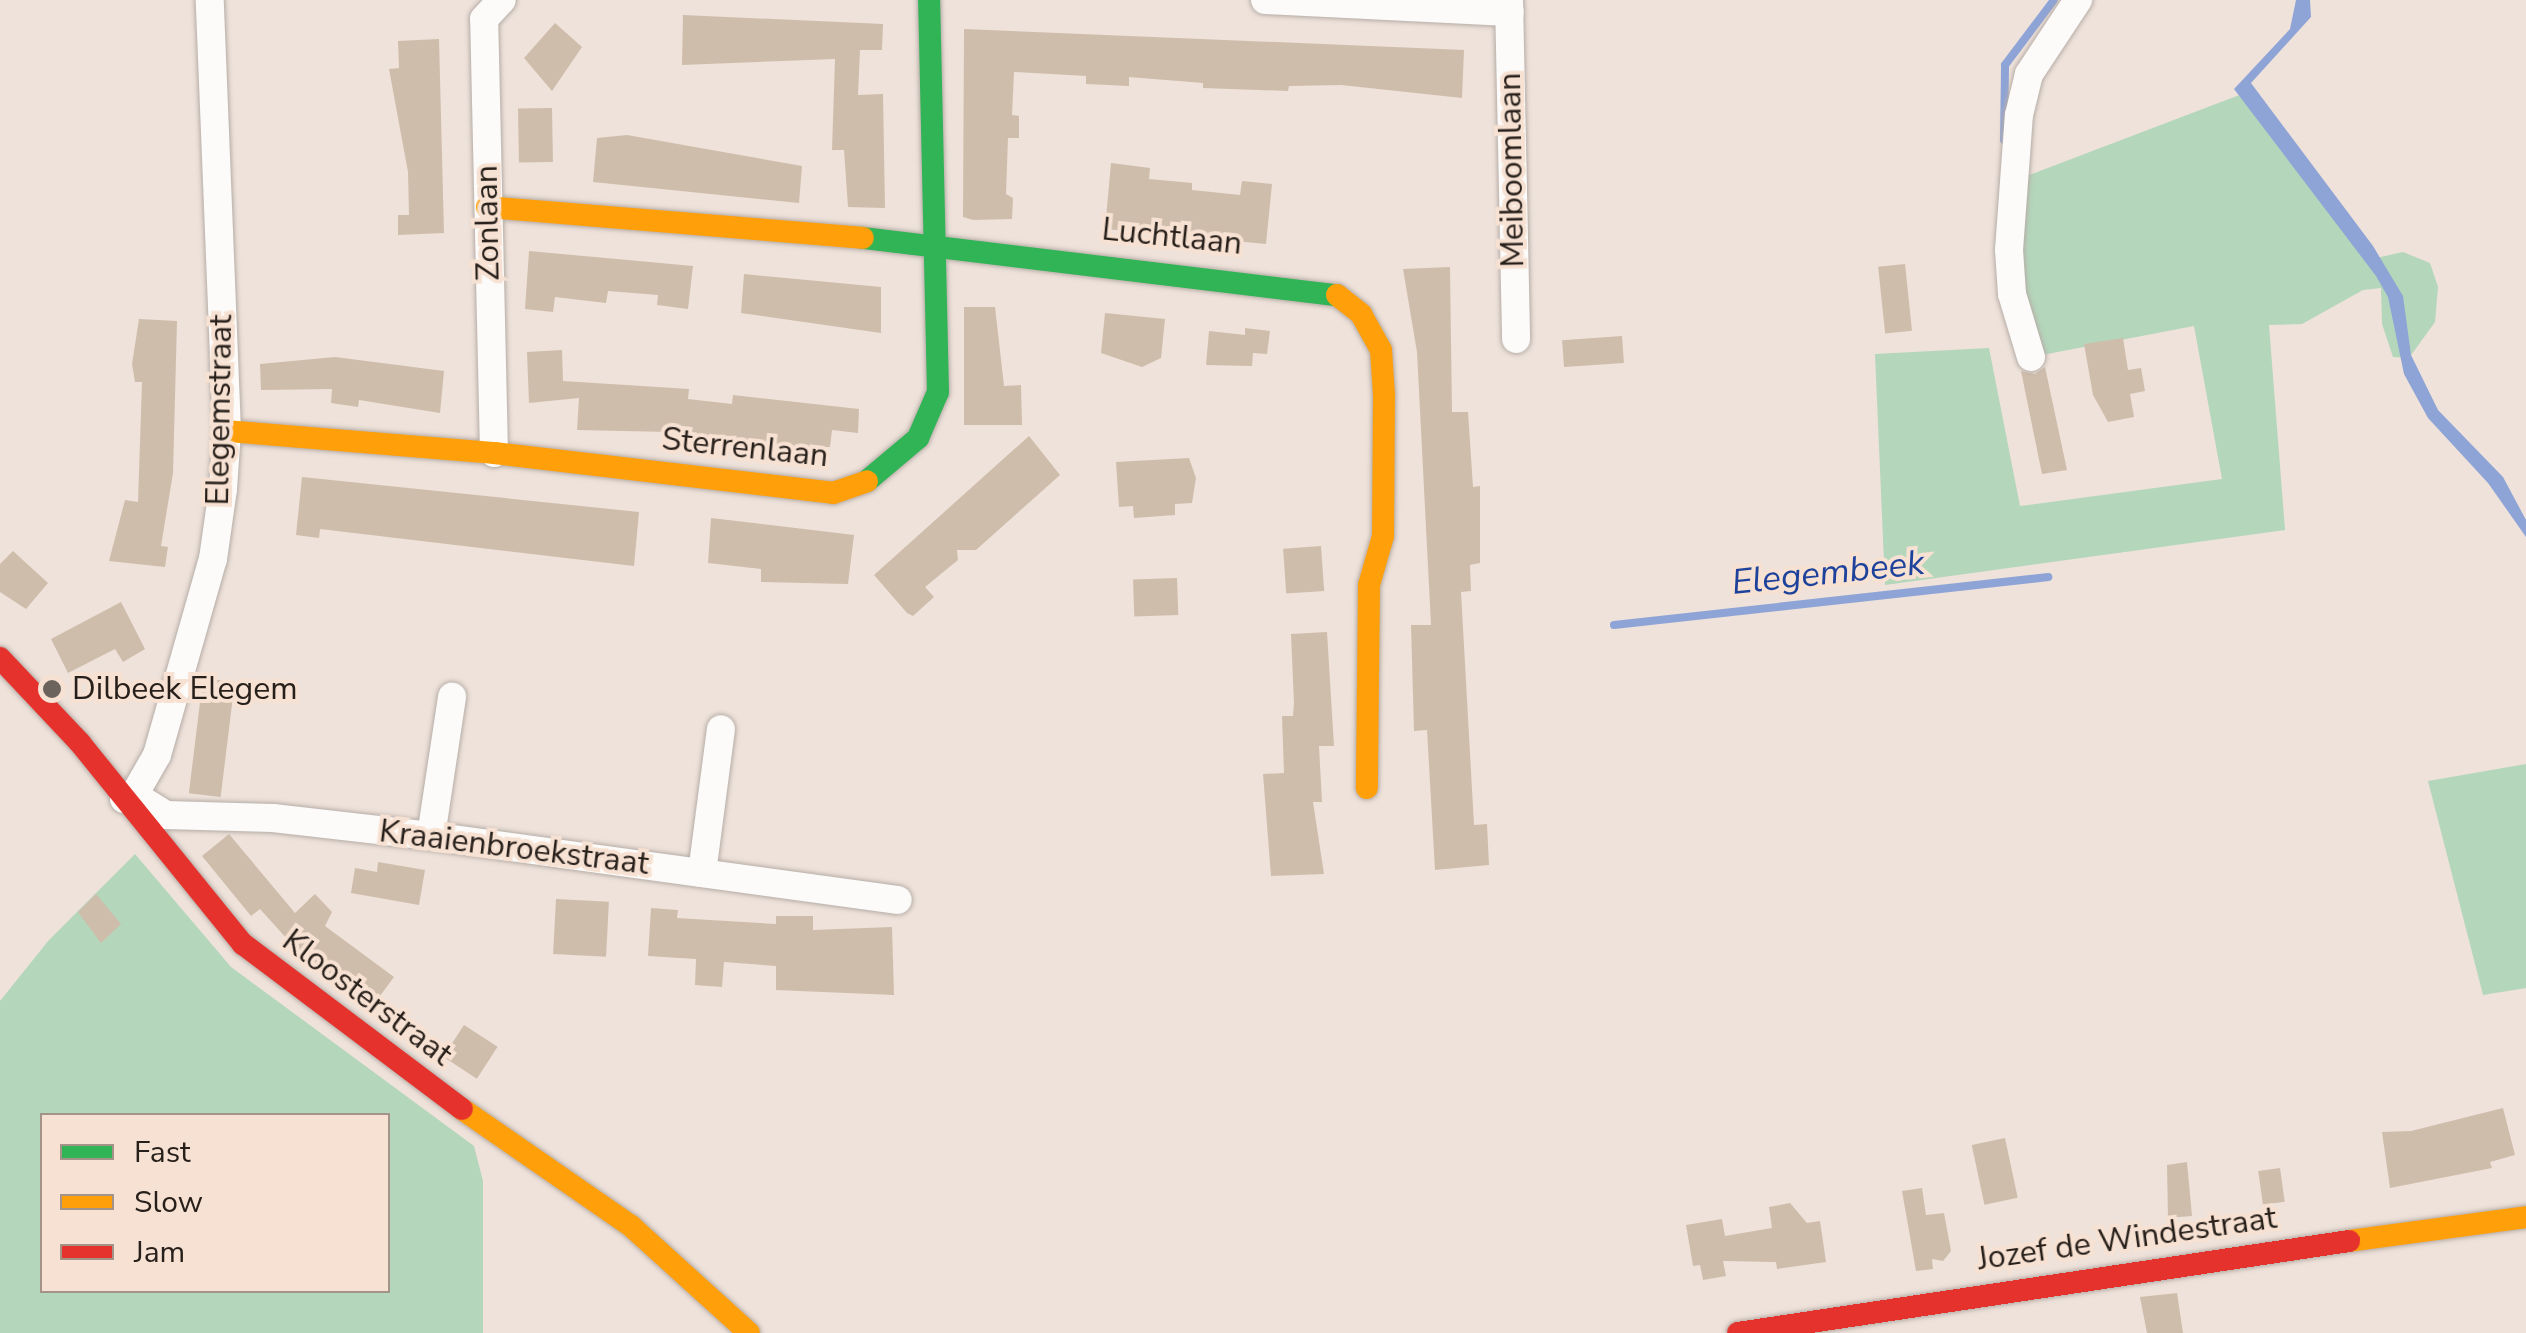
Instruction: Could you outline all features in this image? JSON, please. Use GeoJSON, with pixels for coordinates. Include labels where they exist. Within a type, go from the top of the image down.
{"type":"FeatureCollection","features":[{"type":"Feature","properties":{"kind":"street","name":"Elegemstraat"},"geometry":{"type":"LineString","coordinates":[[129,797],[157,754],[214,559],[227,431],[210,0]]}},
{"type":"Feature","properties":{"kind":"street","name":"Zonlaan"},"geometry":{"type":"LineString","coordinates":[[494,453],[484,19],[502,0]]}},
{"type":"Feature","properties":{"kind":"street","name":"Sterrenlaan"},"geometry":{"type":"LineString","coordinates":[[227,431],[494,453],[834,493],[878,477],[918,438],[938,392],[929,0]]}},
{"type":"Feature","properties":{"kind":"street"},"geometry":{"type":"LineString","coordinates":[[1265,0],[1509,6]]}},
{"type":"Feature","properties":{"kind":"street"},"geometry":{"type":"LineString","coordinates":[[2031,357],[2012,294],[2009,250],[2019,115],[2028,74],[2078,0]]}},
{"type":"Feature","properties":{"kind":"street","name":"Meiboomlaan"},"geometry":{"type":"LineString","coordinates":[[1509,6],[1516,339]]}},
{"type":"Feature","properties":{"kind":"street","name":"Luchtlaan"},"geometry":{"type":"LineString","coordinates":[[487,207],[936,244],[1284,283],[1330,292],[1361,314],[1381,350],[1383,536],[1368,585],[1366,788]]}},
{"type":"Feature","properties":{"kind":"street","name":"Kloosterstraat"},"geometry":{"type":"LineString","coordinates":[[0,658],[129,797],[243,944],[392,1060],[631,1226],[748,1333]]}},
{"type":"Feature","properties":{"kind":"street"},"geometry":{"type":"LineString","coordinates":[[432,836],[452,697]]}},
{"type":"Feature","properties":{"kind":"street"},"geometry":{"type":"LineString","coordinates":[[702,873],[721,729]]}},
{"type":"Feature","properties":{"kind":"street","name":"Kraaienbroekstraat"},"geometry":{"type":"LineString","coordinates":[[129,797],[166,815],[274,818],[432,836],[898,900]]}},
{"type":"Feature","properties":{"kind":"street","name":"Jozef de Windestraat"},"geometry":{"type":"LineString","coordinates":[[1738,1333],[2057,1280],[2526,1217]]}},
{"type":"Feature","properties":{"kind":"green space"},"geometry":{"type":"Polygon","coordinates":[[[2242,94],[2376,258],[2403,252],[2430,263],[2438,287],[2435,322],[2409,358],[2393,357],[2382,324],[2381,288],[2363,290],[2302,324],[2269,325],[2285,530],[1885,585],[1875,354],[1989,348],[2020,506],[2222,479],[2194,326],[2042,355],[2023,291],[2024,177],[2242,94]]]}},
{"type":"Feature","properties":{"kind":"green space"},"geometry":{"type":"Polygon","coordinates":[[[2526,764],[2526,988],[2483,995],[2428,781],[2526,764]]]}},
{"type":"Feature","properties":{"kind":"green space"},"geometry":{"type":"Polygon","coordinates":[[[135,854],[231,967],[474,1146],[483,1181],[483,1333],[0,1333],[0,1001],[49,940],[135,854]]]}},
{"type":"Feature","properties":{"kind":"water"},"geometry":{"type":"Polygon","coordinates":[[[2296,0],[2310,0],[2311,17],[2251,83],[2373,246],[2403,296],[2411,355],[2438,410],[2503,477],[2526,520],[2526,537],[2488,483],[2428,418],[2404,374],[2388,297],[2376,276],[2234,89],[2290,29],[2296,0]]]}},
{"type":"Feature","properties":{"kind":"building"},"geometry":{"type":"Polygon","coordinates":[[[683,15],[883,24],[882,50],[860,50],[858,95],[883,94],[885,208],[848,207],[844,150],[832,150],[835,59],[682,65],[683,15]]]}},
{"type":"Feature","properties":{"kind":"building"},"geometry":{"type":"Polygon","coordinates":[[[555,23],[582,47],[552,91],[524,58],[555,23]]]}},
{"type":"Feature","properties":{"kind":"building"},"geometry":{"type":"Polygon","coordinates":[[[964,29],[1464,50],[1462,98],[1341,85],[1289,86],[1288,91],[1203,88],[1203,83],[1129,77],[1129,86],[1086,84],[1086,76],[1014,72],[1012,115],[1019,116],[1019,138],[1008,138],[1006,194],[1013,198],[1012,219],[973,220],[963,217],[964,29]]]}},
{"type":"Feature","properties":{"kind":"building"},"geometry":{"type":"Polygon","coordinates":[[[439,39],[444,233],[398,235],[398,215],[409,215],[408,172],[389,69],[399,68],[398,41],[439,39]]]}},
{"type":"Feature","properties":{"kind":"building"},"geometry":{"type":"Polygon","coordinates":[[[552,108],[553,162],[519,163],[518,109],[552,108]]]}},
{"type":"Feature","properties":{"kind":"building"},"geometry":{"type":"Polygon","coordinates":[[[627,135],[802,166],[799,203],[593,182],[597,138],[627,135]]]}},
{"type":"Feature","properties":{"kind":"building"},"geometry":{"type":"Polygon","coordinates":[[[1111,163],[1150,168],[1149,179],[1192,183],[1192,190],[1240,195],[1242,181],[1272,184],[1266,244],[1105,229],[1111,163]]]}},
{"type":"Feature","properties":{"kind":"building"},"geometry":{"type":"Polygon","coordinates":[[[529,251],[693,266],[688,309],[657,305],[658,295],[608,291],[606,303],[555,297],[553,312],[525,309],[529,251]]]}},
{"type":"Feature","properties":{"kind":"building"},"geometry":{"type":"Polygon","coordinates":[[[1905,264],[1912,331],[1885,333],[1878,267],[1905,264]]]}},
{"type":"Feature","properties":{"kind":"building"},"geometry":{"type":"Polygon","coordinates":[[[1450,267],[1452,412],[1468,412],[1473,487],[1480,486],[1480,563],[1470,565],[1471,591],[1461,592],[1474,825],[1487,824],[1489,865],[1435,870],[1427,730],[1414,731],[1411,625],[1431,625],[1417,352],[1403,269],[1450,267]]]}},
{"type":"Feature","properties":{"kind":"building"},"geometry":{"type":"Polygon","coordinates":[[[744,274],[881,287],[881,333],[741,313],[744,274]]]}},
{"type":"Feature","properties":{"kind":"building"},"geometry":{"type":"Polygon","coordinates":[[[964,307],[995,307],[1004,386],[1021,385],[1022,425],[964,425],[964,307]]]}},
{"type":"Feature","properties":{"kind":"building"},"geometry":{"type":"Polygon","coordinates":[[[1105,313],[1165,319],[1161,358],[1142,367],[1101,353],[1105,313]]]}},
{"type":"Feature","properties":{"kind":"building"},"geometry":{"type":"Polygon","coordinates":[[[139,319],[177,321],[173,473],[161,546],[168,547],[165,567],[109,561],[125,500],[138,502],[142,382],[135,382],[132,364],[139,319]]]}},
{"type":"Feature","properties":{"kind":"building"},"geometry":{"type":"Polygon","coordinates":[[[1245,328],[1270,331],[1267,354],[1253,353],[1252,366],[1206,365],[1209,331],[1245,335],[1245,328]]]}},
{"type":"Feature","properties":{"kind":"building"},"geometry":{"type":"Polygon","coordinates":[[[1622,336],[1624,363],[1564,367],[1562,340],[1622,336]]]}},
{"type":"Feature","properties":{"kind":"building"},"geometry":{"type":"Polygon","coordinates":[[[2123,338],[2128,370],[2141,368],[2145,391],[2130,394],[2134,417],[2108,422],[2093,395],[2084,344],[2123,338]]]}},
{"type":"Feature","properties":{"kind":"building"},"geometry":{"type":"Polygon","coordinates":[[[562,350],[563,381],[689,389],[688,399],[732,404],[733,395],[859,409],[858,433],[832,430],[830,447],[785,447],[669,432],[577,430],[579,398],[529,403],[527,352],[562,350]]]}},
{"type":"Feature","properties":{"kind":"building"},"geometry":{"type":"Polygon","coordinates":[[[335,357],[444,371],[440,413],[359,400],[358,407],[331,403],[332,389],[261,390],[260,364],[335,357]]]}},
{"type":"Feature","properties":{"kind":"building"},"geometry":{"type":"Polygon","coordinates":[[[2045,367],[2067,470],[2042,474],[2021,371],[2035,374],[2045,367]]]}},
{"type":"Feature","properties":{"kind":"building"},"geometry":{"type":"Polygon","coordinates":[[[1029,436],[1060,475],[976,550],[957,550],[958,560],[925,587],[934,597],[913,616],[907,613],[874,575],[1029,436]]]}},
{"type":"Feature","properties":{"kind":"building"},"geometry":{"type":"Polygon","coordinates":[[[1189,458],[1196,478],[1192,503],[1175,504],[1175,515],[1134,518],[1133,506],[1119,507],[1116,462],[1189,458]]]}},
{"type":"Feature","properties":{"kind":"building"},"geometry":{"type":"Polygon","coordinates":[[[302,477],[639,512],[634,566],[320,529],[319,538],[296,535],[302,477]]]}},
{"type":"Feature","properties":{"kind":"building"},"geometry":{"type":"Polygon","coordinates":[[[711,518],[854,535],[848,584],[761,582],[761,569],[708,563],[711,518]]]}},
{"type":"Feature","properties":{"kind":"building"},"geometry":{"type":"Polygon","coordinates":[[[1321,546],[1324,591],[1286,594],[1283,549],[1321,546]]]}},
{"type":"Feature","properties":{"kind":"building"},"geometry":{"type":"Polygon","coordinates":[[[13,551],[48,583],[26,609],[0,592],[0,564],[13,551]]]}},
{"type":"Feature","properties":{"kind":"building"},"geometry":{"type":"Polygon","coordinates":[[[1177,578],[1178,615],[1134,617],[1133,580],[1177,578]]]}},
{"type":"Feature","properties":{"kind":"building"},"geometry":{"type":"Polygon","coordinates":[[[121,602],[145,649],[123,662],[115,649],[68,673],[51,639],[121,602]]]}},
{"type":"Feature","properties":{"kind":"building"},"geometry":{"type":"Polygon","coordinates":[[[1327,632],[1334,746],[1319,746],[1322,802],[1313,802],[1324,874],[1271,876],[1263,774],[1284,773],[1282,716],[1293,716],[1294,703],[1291,634],[1327,632]]]}},
{"type":"Feature","properties":{"kind":"building"},"geometry":{"type":"Polygon","coordinates":[[[203,678],[235,682],[221,797],[189,793],[203,678]]]}},
{"type":"Feature","properties":{"kind":"building"},"geometry":{"type":"Polygon","coordinates":[[[229,834],[295,913],[315,894],[332,912],[325,926],[394,977],[374,1004],[298,951],[260,909],[251,916],[202,856],[229,834]]]}},
{"type":"Feature","properties":{"kind":"building"},"geometry":{"type":"Polygon","coordinates":[[[378,862],[425,870],[419,905],[351,893],[355,868],[377,872],[378,862]]]}},
{"type":"Feature","properties":{"kind":"building"},"geometry":{"type":"Polygon","coordinates":[[[96,894],[121,924],[101,943],[78,912],[96,894]]]}},
{"type":"Feature","properties":{"kind":"building"},"geometry":{"type":"Polygon","coordinates":[[[556,899],[609,902],[606,957],[553,954],[556,899]]]}},
{"type":"Feature","properties":{"kind":"building"},"geometry":{"type":"Polygon","coordinates":[[[651,908],[678,910],[677,918],[776,924],[776,916],[813,916],[813,930],[892,927],[894,995],[776,990],[776,966],[724,962],[722,987],[695,985],[696,959],[648,956],[651,908]]]}},
{"type":"Feature","properties":{"kind":"building"},"geometry":{"type":"Polygon","coordinates":[[[464,1025],[498,1047],[477,1079],[443,1057],[464,1025]]]}},
{"type":"Feature","properties":{"kind":"building"},"geometry":{"type":"Polygon","coordinates":[[[2503,1108],[2515,1155],[2490,1162],[2492,1168],[2390,1188],[2382,1132],[2411,1131],[2503,1108]]]}},
{"type":"Feature","properties":{"kind":"building"},"geometry":{"type":"Polygon","coordinates":[[[2005,1138],[2018,1198],[1984,1205],[1972,1145],[2005,1138]]]}},
{"type":"Feature","properties":{"kind":"building"},"geometry":{"type":"Polygon","coordinates":[[[2187,1162],[2192,1216],[2168,1218],[2167,1165],[2187,1162]]]}},
{"type":"Feature","properties":{"kind":"building"},"geometry":{"type":"Polygon","coordinates":[[[2280,1168],[2285,1202],[2263,1205],[2258,1171],[2280,1168]]]}},
{"type":"Feature","properties":{"kind":"building"},"geometry":{"type":"Polygon","coordinates":[[[1922,1188],[1926,1215],[1944,1213],[1951,1251],[1943,1261],[1932,1259],[1933,1269],[1916,1271],[1902,1191],[1922,1188]]]}},
{"type":"Feature","properties":{"kind":"building"},"geometry":{"type":"Polygon","coordinates":[[[1790,1203],[1807,1223],[1820,1221],[1826,1262],[1777,1269],[1776,1262],[1723,1261],[1726,1276],[1703,1280],[1700,1265],[1693,1266],[1686,1225],[1722,1219],[1725,1236],[1772,1228],[1769,1207],[1790,1203]]]}},
{"type":"Feature","properties":{"kind":"building"},"geometry":{"type":"Polygon","coordinates":[[[2177,1293],[2183,1333],[2147,1333],[2140,1297],[2177,1293]]]}},
{"type":"Feature","properties":{"kind":"waterway","name":"Elegembeek"},"geometry":{"type":"LineString","coordinates":[[2004,140],[2005,65],[2054,0]]}},
{"type":"Feature","properties":{"kind":"waterway","name":"Elegembeek"},"geometry":{"type":"LineString","coordinates":[[1614,625],[2048,577]]}},
{"type":"Feature","properties":{"kind":"traffic: fast"},"geometry":{"type":"LineString","coordinates":[[867,481],[918,438],[938,392],[929,0]]}},
{"type":"Feature","properties":{"kind":"traffic: fast"},"geometry":{"type":"LineString","coordinates":[[863,238],[1337,295]]}},
{"type":"Feature","properties":{"kind":"traffic: slow"},"geometry":{"type":"LineString","coordinates":[[487,207],[863,238]]}},
{"type":"Feature","properties":{"kind":"traffic: slow"},"geometry":{"type":"LineString","coordinates":[[1337,295],[1361,314],[1381,350],[1384,395],[1383,536],[1369,585],[1367,788]]}},
{"type":"Feature","properties":{"kind":"traffic: slow"},"geometry":{"type":"LineString","coordinates":[[227,431],[494,453],[833,493],[867,481]]}},
{"type":"Feature","properties":{"kind":"traffic: slow"},"geometry":{"type":"LineString","coordinates":[[462,1109],[631,1226],[749,1333]]}},
{"type":"Feature","properties":{"kind":"traffic: slow"},"geometry":{"type":"LineString","coordinates":[[2349,1241],[2526,1217]]}},
{"type":"Feature","properties":{"kind":"traffic: jam"},"geometry":{"type":"LineString","coordinates":[[0,658],[80,743],[243,944],[462,1109]]}},
{"type":"Feature","properties":{"kind":"traffic: jam"},"geometry":{"type":"LineString","coordinates":[[1738,1333],[2349,1241]]}},
{"type":"Feature","properties":{"kind":"place","name":"Dilbeek Elegem"},"geometry":{"type":"Point","coordinates":[52,689]}}]}
